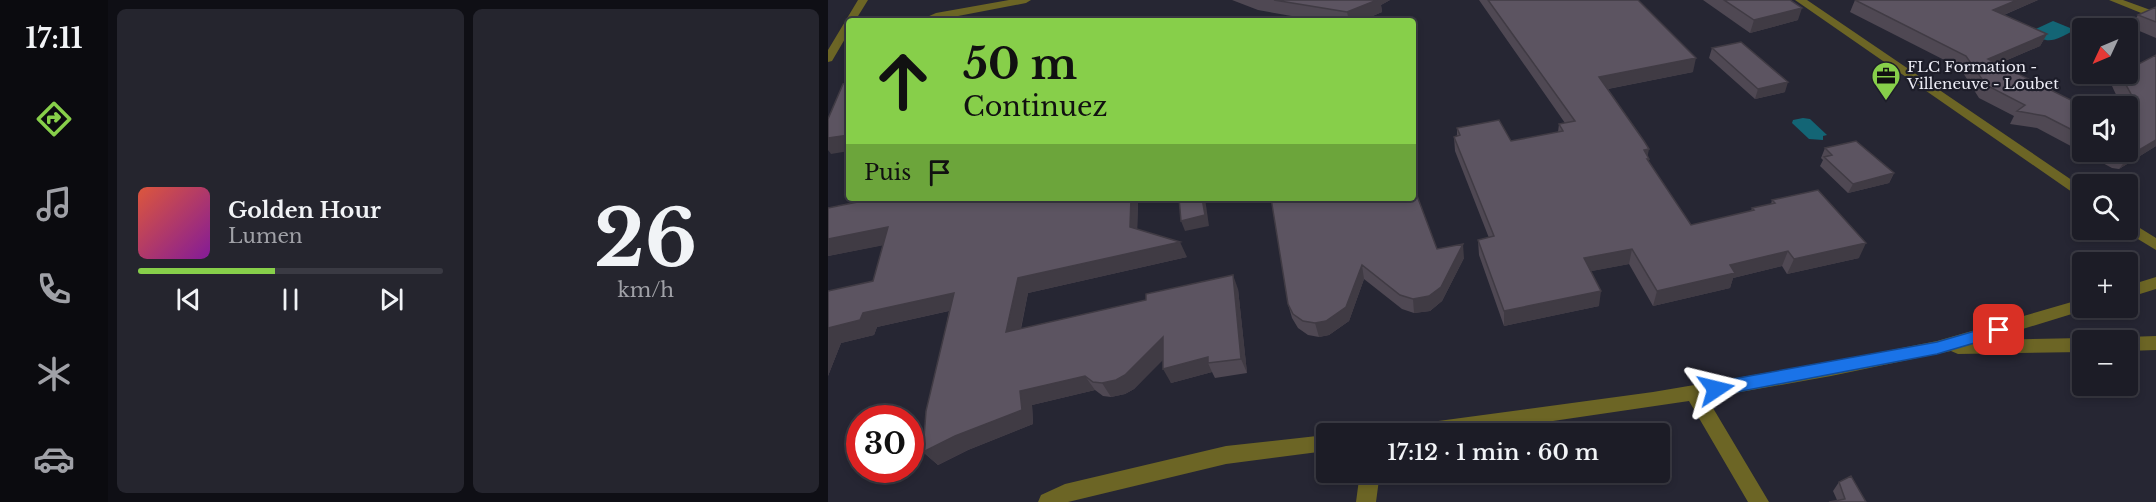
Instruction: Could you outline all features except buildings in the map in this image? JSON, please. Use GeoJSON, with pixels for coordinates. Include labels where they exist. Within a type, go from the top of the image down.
{"type":"FeatureCollection","features":[{"type":"Feature","properties":{"kind":"street"},"geometry":{"type":"LineString","coordinates":[[852,18],[863,0]]}},
{"type":"Feature","properties":{"kind":"street"},"geometry":{"type":"LineString","coordinates":[[930,18],[1026,0]]}},
{"type":"Feature","properties":{"kind":"street"},"geometry":{"type":"LineString","coordinates":[[1800,0],[2072,187]]}},
{"type":"Feature","properties":{"kind":"street"},"geometry":{"type":"LineString","coordinates":[[2114,0],[2156,16]]}},
{"type":"Feature","properties":{"kind":"street"},"geometry":{"type":"LineString","coordinates":[[828,59],[846,29]]}},
{"type":"Feature","properties":{"kind":"street"},"geometry":{"type":"LineString","coordinates":[[2138,233],[2156,245]]}},
{"type":"Feature","properties":{"kind":"street"},"geometry":{"type":"LineString","coordinates":[[2138,289],[2156,283]]}},
{"type":"Feature","properties":{"kind":"street"},"geometry":{"type":"LineString","coordinates":[[1480,423],[1694,393],[1937,348],[2072,308]]}},
{"type":"Feature","properties":{"kind":"street"},"geometry":{"type":"LineString","coordinates":[[2138,344],[2156,344]]}},
{"type":"Feature","properties":{"kind":"street"},"geometry":{"type":"LineString","coordinates":[[1937,348],[2072,345]]}},
{"type":"Feature","properties":{"kind":"street"},"geometry":{"type":"LineString","coordinates":[[1694,393],[1759,502]]}},
{"type":"Feature","properties":{"kind":"street"},"geometry":{"type":"LineString","coordinates":[[1048,502],[1065,493],[1226,455],[1316,444]]}},
{"type":"Feature","properties":{"kind":"street"},"geometry":{"type":"LineString","coordinates":[[1366,502],[1369,483]]}},
{"type":"Feature","properties":{"kind":"water"},"geometry":{"type":"Polygon","coordinates":[[[2053,21],[2072,29],[2072,31],[2052,40],[2042,39],[2029,32],[2053,21]]]}},
{"type":"Feature","properties":{"kind":"water"},"geometry":{"type":"Polygon","coordinates":[[[1810,119],[1827,135],[1823,136],[1823,140],[1809,139],[1792,123],[1793,120],[1810,119]]]}},
{"type":"Feature","properties":{"kind":"place","name":"FLC Formation - Villeneuve - Loubet"},"geometry":{"type":"Point","coordinates":[1886,102]}},
{"type":"Feature","properties":{"kind":"route"},"geometry":{"type":"LineString","coordinates":[[1716,389],[1937,348],[1999,330]]}}]}
